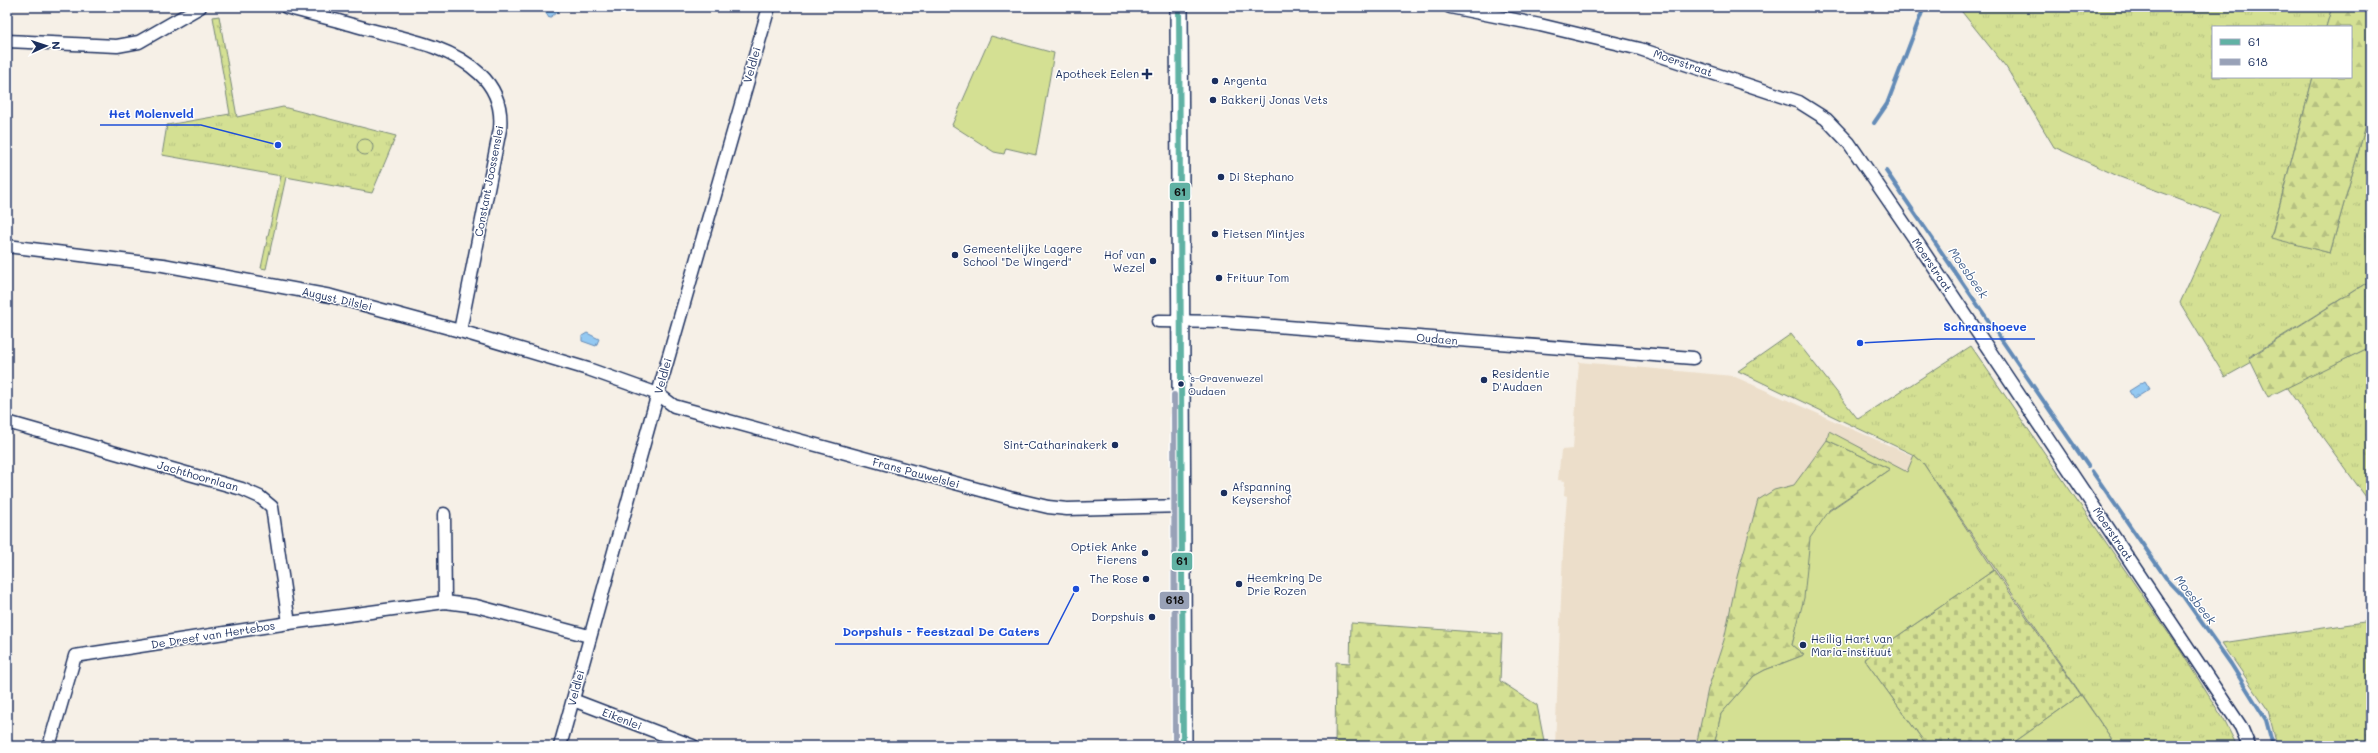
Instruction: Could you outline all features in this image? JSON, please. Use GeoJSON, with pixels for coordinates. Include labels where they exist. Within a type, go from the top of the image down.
{"type":"FeatureCollection","features":[{"type":"Feature","properties":{"kind":"main road"},"geometry":{"type":"LineString","coordinates":[[1179,7],[1182,321],[1183,746]]}},
{"type":"Feature","properties":{"kind":"street"},"geometry":{"type":"LineString","coordinates":[[7,41],[117,46],[139,42],[200,7]]}},
{"type":"Feature","properties":{"kind":"street","name":"Constant Joossenslei"},"geometry":{"type":"LineString","coordinates":[[286,7],[423,44],[457,59],[480,74],[494,91],[502,113],[500,129],[460,330]]}},
{"type":"Feature","properties":{"kind":"street","name":"Veldlei"},"geometry":{"type":"LineString","coordinates":[[560,746],[589,636],[769,7]]}},
{"type":"Feature","properties":{"kind":"street","name":"Moerstraat"},"geometry":{"type":"LineString","coordinates":[[1450,7],[1540,25],[1640,49],[1800,102],[1826,119],[1849,143],[1928,258],[2241,726],[2249,746]]}},
{"type":"Feature","properties":{"kind":"street","name":"August Dilslei"},"geometry":{"type":"LineString","coordinates":[[7,246],[163,264],[331,296],[460,330],[588,369],[658,394]]}},
{"type":"Feature","properties":{"kind":"street","name":"Oudaen"},"geometry":{"type":"LineString","coordinates":[[1158,321],[1224,322],[1567,350],[1693,358]]}},
{"type":"Feature","properties":{"kind":"street","name":"Frans Pauwelslei"},"geometry":{"type":"LineString","coordinates":[[658,394],[674,406],[1035,504],[1067,509],[1183,506]]}},
{"type":"Feature","properties":{"kind":"street","name":"Jachthoornlaan"},"geometry":{"type":"LineString","coordinates":[[7,422],[242,489],[266,500],[272,507],[289,623]]}},
{"type":"Feature","properties":{"kind":"street"},"geometry":{"type":"LineString","coordinates":[[444,514],[445,602]]}},
{"type":"Feature","properties":{"kind":"street","name":"De Dreef van Hertebos"},"geometry":{"type":"LineString","coordinates":[[49,746],[75,656],[289,623],[445,602],[476,606],[589,636]]}},
{"type":"Feature","properties":{"kind":"street","name":"Eikenlei"},"geometry":{"type":"LineString","coordinates":[[573,700],[693,746]]}},
{"type":"Feature","properties":{"kind":"shaded area","name":"Heilig Hart van Maria-instituut"},"geometry":{"type":"Polygon","coordinates":[[[1579,362],[1733,376],[1922,460],[2112,740],[2112,746],[1555,746],[1563,551],[1567,496],[1564,495],[1565,481],[1558,480],[1561,450],[1573,449],[1579,362]]]}},
{"type":"Feature","properties":{"kind":"green space"},"geometry":{"type":"Polygon","coordinates":[[[1958,7],[2332,7],[2326,26],[2212,26],[2212,78],[2313,78],[2271,237],[2330,253],[2371,107],[2371,280],[2249,357],[2252,362],[2225,377],[2180,303],[2220,214],[2120,177],[2054,147],[2006,67],[1958,7]]]}},
{"type":"Feature","properties":{"kind":"green space"},"geometry":{"type":"Polygon","coordinates":[[[2332,7],[2371,7],[2371,107],[2330,253],[2271,238],[2313,78],[2352,78],[2352,26],[2326,26],[2332,7]]]}},
{"type":"Feature","properties":{"kind":"green space"},"geometry":{"type":"Polygon","coordinates":[[[219,16],[237,117],[283,107],[396,136],[372,193],[286,177],[266,269],[261,268],[281,176],[162,155],[167,125],[230,114],[213,17],[219,16]]]}},
{"type":"Feature","properties":{"kind":"green space"},"geometry":{"type":"Polygon","coordinates":[[[991,36],[1054,53],[1036,155],[1006,148],[1004,154],[994,152],[952,125],[991,36]]]}},
{"type":"Feature","properties":{"kind":"green space"},"geometry":{"type":"Polygon","coordinates":[[[362,139],[368,139],[373,144],[371,153],[368,155],[362,155],[357,150],[357,144],[362,139]]]}},
{"type":"Feature","properties":{"kind":"green space"},"geometry":{"type":"Polygon","coordinates":[[[2371,280],[2371,362],[2366,349],[2268,397],[2249,358],[2371,280]]]}},
{"type":"Feature","properties":{"kind":"green space"},"geometry":{"type":"Polygon","coordinates":[[[1791,334],[1858,419],[1971,346],[2180,650],[2224,720],[2237,746],[2111,746],[2111,738],[1923,463],[1914,455],[1738,371],[1791,334]]]}},
{"type":"Feature","properties":{"kind":"green space"},"geometry":{"type":"Polygon","coordinates":[[[2366,349],[2371,362],[2371,504],[2286,387],[2366,349]]]}},
{"type":"Feature","properties":{"kind":"green space"},"geometry":{"type":"Polygon","coordinates":[[[1829,431],[1907,472],[1914,455],[1923,463],[1994,570],[1864,659],[1927,746],[1714,746],[1721,714],[1754,676],[1765,670],[1804,655],[1792,645],[1804,598],[1810,538],[1829,511],[1890,469],[1827,440],[1829,431]]]}},
{"type":"Feature","properties":{"kind":"green space"},"geometry":{"type":"Polygon","coordinates":[[[1827,440],[1890,469],[1829,510],[1792,645],[1804,655],[1765,670],[1754,676],[1721,714],[1714,746],[1696,746],[1708,689],[1724,640],[1737,577],[1758,500],[1774,490],[1794,485],[1827,440]]]}},
{"type":"Feature","properties":{"kind":"green space"},"geometry":{"type":"Polygon","coordinates":[[[1994,570],[2081,695],[2009,746],[1927,746],[1864,659],[1994,570]]]}},
{"type":"Feature","properties":{"kind":"green space"},"geometry":{"type":"Polygon","coordinates":[[[2371,621],[2371,746],[2277,746],[2268,710],[2222,643],[2371,621]]]}},
{"type":"Feature","properties":{"kind":"green space"},"geometry":{"type":"Polygon","coordinates":[[[1351,623],[1502,634],[1500,681],[1537,705],[1545,746],[1335,746],[1336,662],[1350,663],[1351,623]]]}},
{"type":"Feature","properties":{"kind":"green space"},"geometry":{"type":"Polygon","coordinates":[[[2081,695],[2111,738],[2111,746],[2009,746],[2081,695]]]}},
{"type":"Feature","properties":{"kind":"water"},"geometry":{"type":"Polygon","coordinates":[[[542,7],[556,7],[559,11],[549,18],[542,7]]]}},
{"type":"Feature","properties":{"kind":"water"},"geometry":{"type":"Polygon","coordinates":[[[587,333],[599,339],[596,346],[582,341],[582,336],[587,333]]]}},
{"type":"Feature","properties":{"kind":"water"},"geometry":{"type":"Polygon","coordinates":[[[2145,381],[2150,389],[2134,399],[2129,391],[2145,381]]]}},
{"type":"Feature","properties":{"kind":"waterway","name":"Moesbeek"},"geometry":{"type":"LineString","coordinates":[[1874,123],[1887,104],[1924,7]]}},
{"type":"Feature","properties":{"kind":"waterway","name":"Moesbeek"},"geometry":{"type":"LineString","coordinates":[[1886,171],[2088,466]]}},
{"type":"Feature","properties":{"kind":"waterway","name":"Moesbeek"},"geometry":{"type":"LineString","coordinates":[[2092,471],[2166,578],[2183,596],[2231,664],[2266,720],[2273,746]]}},
{"type":"Feature","properties":{"kind":"transit line","name":"61"},"geometry":{"type":"LineString","coordinates":[[1179,7],[1183,746]]}},
{"type":"Feature","properties":{"kind":"transit line","name":"618"},"geometry":{"type":"LineString","coordinates":[[1174,395],[1175,746]]}},
{"type":"Feature","properties":{"kind":"place","name":"Apotheek Eelen"},"geometry":{"type":"Point","coordinates":[1147,74]}},
{"type":"Feature","properties":{"kind":"place","name":"Argenta"},"geometry":{"type":"Point","coordinates":[1215,81]}},
{"type":"Feature","properties":{"kind":"place","name":"Bakkerij Jonas Vets"},"geometry":{"type":"Point","coordinates":[1213,100]}},
{"type":"Feature","properties":{"kind":"place","name":"Het Molenveld"},"geometry":{"type":"Point","coordinates":[278,145]}},
{"type":"Feature","properties":{"kind":"place","name":"Di Stephano"},"geometry":{"type":"Point","coordinates":[1221,177]}},
{"type":"Feature","properties":{"kind":"place","name":"Fietsen Mintjes"},"geometry":{"type":"Point","coordinates":[1215,234]}},
{"type":"Feature","properties":{"kind":"place","name":"Gemeentelijke Lagere School \"De Wingerd\""},"geometry":{"type":"Point","coordinates":[955,255]}},
{"type":"Feature","properties":{"kind":"place","name":"Hof van Wezel"},"geometry":{"type":"Point","coordinates":[1153,261]}},
{"type":"Feature","properties":{"kind":"place","name":"Frituur Tom"},"geometry":{"type":"Point","coordinates":[1219,278]}},
{"type":"Feature","properties":{"kind":"place","name":"Schranshoeve"},"geometry":{"type":"Point","coordinates":[1860,343]}},
{"type":"Feature","properties":{"kind":"place","name":"Residentie D'Audaen"},"geometry":{"type":"Point","coordinates":[1484,380]}},
{"type":"Feature","properties":{"kind":"place","name":"'s-Gravenwezel Oudaen"},"geometry":{"type":"Point","coordinates":[1181,384]}},
{"type":"Feature","properties":{"kind":"place","name":"Sint-Catharinakerk"},"geometry":{"type":"Point","coordinates":[1115,445]}},
{"type":"Feature","properties":{"kind":"place","name":"Afspanning Keysershof"},"geometry":{"type":"Point","coordinates":[1224,493]}},
{"type":"Feature","properties":{"kind":"place","name":"Optiek Anke Fierens"},"geometry":{"type":"Point","coordinates":[1145,553]}},
{"type":"Feature","properties":{"kind":"place","name":"The Rose"},"geometry":{"type":"Point","coordinates":[1146,579]}},
{"type":"Feature","properties":{"kind":"place","name":"Heemkring De Drie Rozen"},"geometry":{"type":"Point","coordinates":[1239,584]}},
{"type":"Feature","properties":{"kind":"place","name":"Dorpshuis - Feestzaal De Caters"},"geometry":{"type":"Point","coordinates":[1076,589]}},
{"type":"Feature","properties":{"kind":"place","name":"Dorpshuis"},"geometry":{"type":"Point","coordinates":[1152,617]}},
{"type":"Feature","properties":{"kind":"place","name":"Heilig Hart van Maria-instituut"},"geometry":{"type":"Point","coordinates":[1803,645]}}]}
